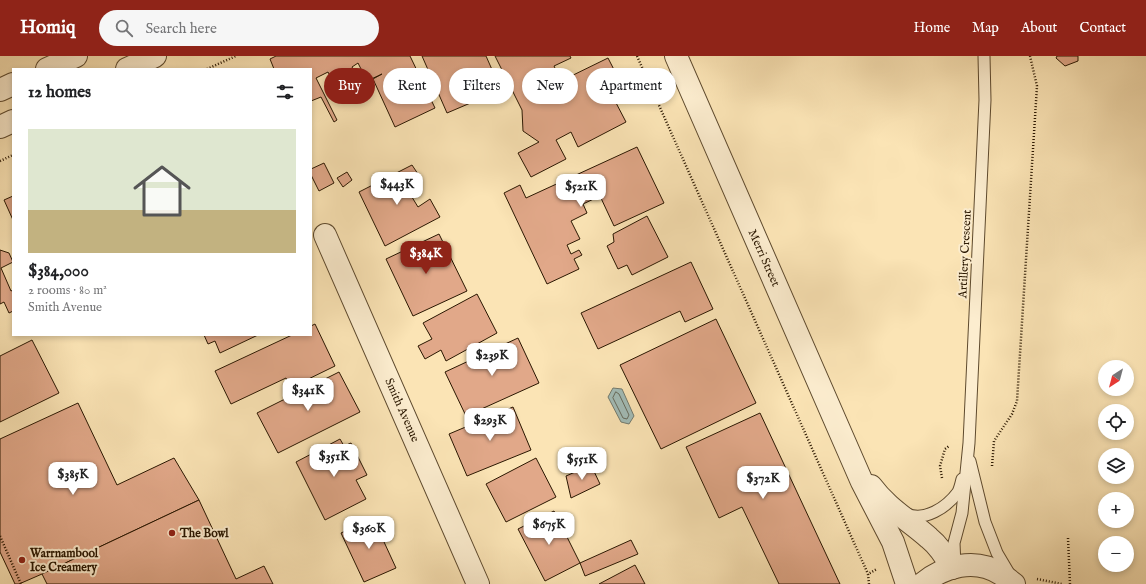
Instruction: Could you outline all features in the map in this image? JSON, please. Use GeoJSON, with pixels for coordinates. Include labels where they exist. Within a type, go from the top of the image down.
{"type":"FeatureCollection","features":[{"type":"Feature","properties":{"kind":"street"},"geometry":{"type":"LineString","coordinates":[[129,68],[155,56]]}},
{"type":"Feature","properties":{"kind":"street","name":"Merri Street"},"geometry":{"type":"LineString","coordinates":[[676,56],[872,504],[893,542],[908,584]]}},
{"type":"Feature","properties":{"kind":"street"},"geometry":{"type":"LineString","coordinates":[[0,90],[12,84]]}},
{"type":"Feature","properties":{"kind":"street"},"geometry":{"type":"LineString","coordinates":[[0,126],[12,121]]}},
{"type":"Feature","properties":{"kind":"street","name":"Smith Avenue"},"geometry":{"type":"LineString","coordinates":[[325,235],[477,584]]}},
{"type":"Feature","properties":{"kind":"street","name":"Merri Street"},"geometry":{"type":"LineString","coordinates":[[853,461],[874,490],[899,514],[930,538],[954,567]]}},
{"type":"Feature","properties":{"kind":"street"},"geometry":{"type":"LineString","coordinates":[[922,584],[932,576],[945,569],[968,565],[984,567],[1021,582]]}},
{"type":"Feature","properties":{"kind":"lane","name":"Artillery Crescent"},"geometry":{"type":"LineString","coordinates":[[954,567],[954,542],[962,513],[968,453],[985,108],[984,56]]}},
{"type":"Feature","properties":{"kind":"lane","name":"Artillery Crescent"},"geometry":{"type":"LineString","coordinates":[[968,453],[985,522],[997,553],[1021,582]]}},
{"type":"Feature","properties":{"kind":"lane"},"geometry":{"type":"LineString","coordinates":[[874,490],[900,511],[910,516],[927,515],[944,506],[959,490],[968,453]]}},
{"type":"Feature","properties":{"kind":"path"},"geometry":{"type":"LineString","coordinates":[[209,68],[236,56]]}},
{"type":"Feature","properties":{"kind":"path"},"geometry":{"type":"LineString","coordinates":[[637,56],[868,574]]}},
{"type":"Feature","properties":{"kind":"path"},"geometry":{"type":"LineString","coordinates":[[992,469],[994,442],[1012,414],[1017,401],[1037,86],[1030,56]]}},
{"type":"Feature","properties":{"kind":"path"},"geometry":{"type":"LineString","coordinates":[[0,161],[12,155]]}},
{"type":"Feature","properties":{"kind":"path"},"geometry":{"type":"LineString","coordinates":[[0,536],[22,584]]}},
{"type":"Feature","properties":{"kind":"path"},"geometry":{"type":"LineString","coordinates":[[1068,538],[1070,584]]}},
{"type":"Feature","properties":{"kind":"path"},"geometry":{"type":"LineString","coordinates":[[1021,582],[1062,584]]}},
{"type":"Feature","properties":{"kind":"water"},"geometry":{"type":"Polygon","coordinates":[[[613,388],[622,389],[634,416],[629,424],[621,422],[608,397],[613,388]]]}},
{"type":"Feature","properties":{"kind":"building"},"geometry":{"type":"Polygon","coordinates":[[[276,56],[410,56],[416,68],[383,68],[383,101],[375,83],[375,78],[382,74],[375,77],[375,68],[360,68],[358,63],[352,68],[324,68],[324,74],[316,78],[324,94],[324,103],[321,97],[312,101],[312,68],[274,68],[270,59],[276,56]]]}},
{"type":"Feature","properties":{"kind":"building"},"geometry":{"type":"Polygon","coordinates":[[[422,56],[486,56],[491,68],[449,68],[449,104],[468,104],[447,113],[441,99],[441,68],[427,68],[422,56]]]}},
{"type":"Feature","properties":{"kind":"building"},"geometry":{"type":"Polygon","coordinates":[[[495,56],[570,56],[571,58],[554,66],[555,68],[522,68],[522,104],[578,104],[578,73],[586,69],[586,104],[617,104],[626,122],[578,147],[571,132],[556,140],[566,159],[531,177],[518,153],[539,142],[523,131],[522,110],[514,94],[514,68],[501,68],[495,56]]]}},
{"type":"Feature","properties":{"kind":"building"},"geometry":{"type":"Polygon","coordinates":[[[1057,56],[1078,56],[1078,61],[1065,66],[1056,58],[1057,56]]]}},
{"type":"Feature","properties":{"kind":"building"},"geometry":{"type":"Polygon","coordinates":[[[608,58],[613,68],[588,68],[608,58]]]}},
{"type":"Feature","properties":{"kind":"building"},"geometry":{"type":"Polygon","coordinates":[[[325,104],[329,104],[337,120],[334,122],[325,104]]]}},
{"type":"Feature","properties":{"kind":"building"},"geometry":{"type":"Polygon","coordinates":[[[384,104],[433,104],[435,108],[395,127],[384,104]]]}},
{"type":"Feature","properties":{"kind":"building"},"geometry":{"type":"Polygon","coordinates":[[[637,147],[664,203],[614,226],[600,196],[583,204],[587,213],[571,221],[580,239],[567,245],[571,254],[579,250],[582,255],[574,259],[579,269],[547,284],[504,193],[520,185],[526,198],[637,147]]]}},
{"type":"Feature","properties":{"kind":"building"},"geometry":{"type":"Polygon","coordinates":[[[324,163],[334,183],[319,191],[312,177],[312,169],[324,163]]]}},
{"type":"Feature","properties":{"kind":"building"},"geometry":{"type":"Polygon","coordinates":[[[412,165],[422,180],[407,189],[418,207],[430,199],[440,217],[385,246],[359,192],[412,165]]]}},
{"type":"Feature","properties":{"kind":"building"},"geometry":{"type":"Polygon","coordinates":[[[347,172],[352,180],[343,187],[337,178],[347,172]]]}},
{"type":"Feature","properties":{"kind":"building"},"geometry":{"type":"Polygon","coordinates":[[[12,196],[12,218],[4,200],[12,196]]]}},
{"type":"Feature","properties":{"kind":"building"},"geometry":{"type":"Polygon","coordinates":[[[647,216],[668,257],[632,275],[627,265],[618,269],[607,246],[614,242],[613,234],[647,216]]]}},
{"type":"Feature","properties":{"kind":"building"},"geometry":{"type":"Polygon","coordinates":[[[439,234],[467,291],[413,316],[386,259],[439,234]]]}},
{"type":"Feature","properties":{"kind":"building"},"geometry":{"type":"Polygon","coordinates":[[[0,250],[9,253],[12,260],[12,262],[1,268],[12,290],[12,312],[9,313],[4,302],[0,304],[0,250]]]}},
{"type":"Feature","properties":{"kind":"building"},"geometry":{"type":"Polygon","coordinates":[[[691,262],[713,309],[685,322],[680,311],[598,349],[581,313],[691,262]]]}},
{"type":"Feature","properties":{"kind":"building"},"geometry":{"type":"Polygon","coordinates":[[[477,294],[497,333],[446,361],[441,350],[425,359],[418,346],[432,339],[423,323],[477,294]]]}},
{"type":"Feature","properties":{"kind":"building"},"geometry":{"type":"Polygon","coordinates":[[[716,319],[756,403],[661,449],[620,365],[716,319]]]}},
{"type":"Feature","properties":{"kind":"building"},"geometry":{"type":"Polygon","coordinates":[[[315,324],[335,366],[290,388],[286,378],[231,404],[215,371],[290,336],[312,336],[312,326],[315,324]]]}},
{"type":"Feature","properties":{"kind":"building"},"geometry":{"type":"Polygon","coordinates":[[[204,336],[256,336],[220,353],[215,341],[208,344],[204,336]]]}},
{"type":"Feature","properties":{"kind":"building"},"geometry":{"type":"Polygon","coordinates":[[[518,338],[539,383],[466,416],[445,372],[518,338]]]}},
{"type":"Feature","properties":{"kind":"building"},"geometry":{"type":"Polygon","coordinates":[[[32,340],[59,393],[0,422],[0,356],[32,340]]]}},
{"type":"Feature","properties":{"kind":"building"},"geometry":{"type":"Polygon","coordinates":[[[339,372],[360,412],[278,453],[257,413],[339,372]]]}},
{"type":"Feature","properties":{"kind":"building"},"geometry":{"type":"Polygon","coordinates":[[[78,403],[117,485],[174,458],[199,500],[42,574],[19,584],[15,584],[0,552],[0,439],[78,403]]]}},
{"type":"Feature","properties":{"kind":"building"},"geometry":{"type":"Polygon","coordinates":[[[513,407],[531,450],[467,476],[449,434],[513,407]]]}},
{"type":"Feature","properties":{"kind":"building"},"geometry":{"type":"Polygon","coordinates":[[[760,413],[840,584],[779,584],[742,507],[719,518],[686,447],[760,413]]]}},
{"type":"Feature","properties":{"kind":"building"},"geometry":{"type":"Polygon","coordinates":[[[340,439],[344,446],[351,443],[367,475],[356,480],[366,499],[325,520],[296,462],[340,439]]]}},
{"type":"Feature","properties":{"kind":"building"},"geometry":{"type":"Polygon","coordinates":[[[536,458],[556,497],[506,522],[486,484],[536,458]]]}},
{"type":"Feature","properties":{"kind":"building"},"geometry":{"type":"Polygon","coordinates":[[[591,465],[600,484],[571,498],[566,476],[591,465]]]}},
{"type":"Feature","properties":{"kind":"building","name":"The Bowl"},"geometry":{"type":"Polygon","coordinates":[[[199,500],[236,579],[264,566],[273,584],[47,584],[42,574],[199,500]]]}},
{"type":"Feature","properties":{"kind":"building"},"geometry":{"type":"Polygon","coordinates":[[[554,511],[580,563],[545,581],[518,529],[554,511]]]}},
{"type":"Feature","properties":{"kind":"building"},"geometry":{"type":"Polygon","coordinates":[[[373,518],[396,568],[364,582],[341,533],[373,518]]]}},
{"type":"Feature","properties":{"kind":"building"},"geometry":{"type":"Polygon","coordinates":[[[631,540],[638,554],[585,576],[580,563],[631,540]]]}},
{"type":"Feature","properties":{"kind":"building"},"geometry":{"type":"Polygon","coordinates":[[[635,565],[645,584],[599,584],[635,565]]]}},
{"type":"Feature","properties":{"kind":"place","name":"The Bowl"},"geometry":{"type":"Point","coordinates":[172,533]}},
{"type":"Feature","properties":{"kind":"place","name":"Warrnambool Ice Creamery"},"geometry":{"type":"Point","coordinates":[22,560]}}]}
